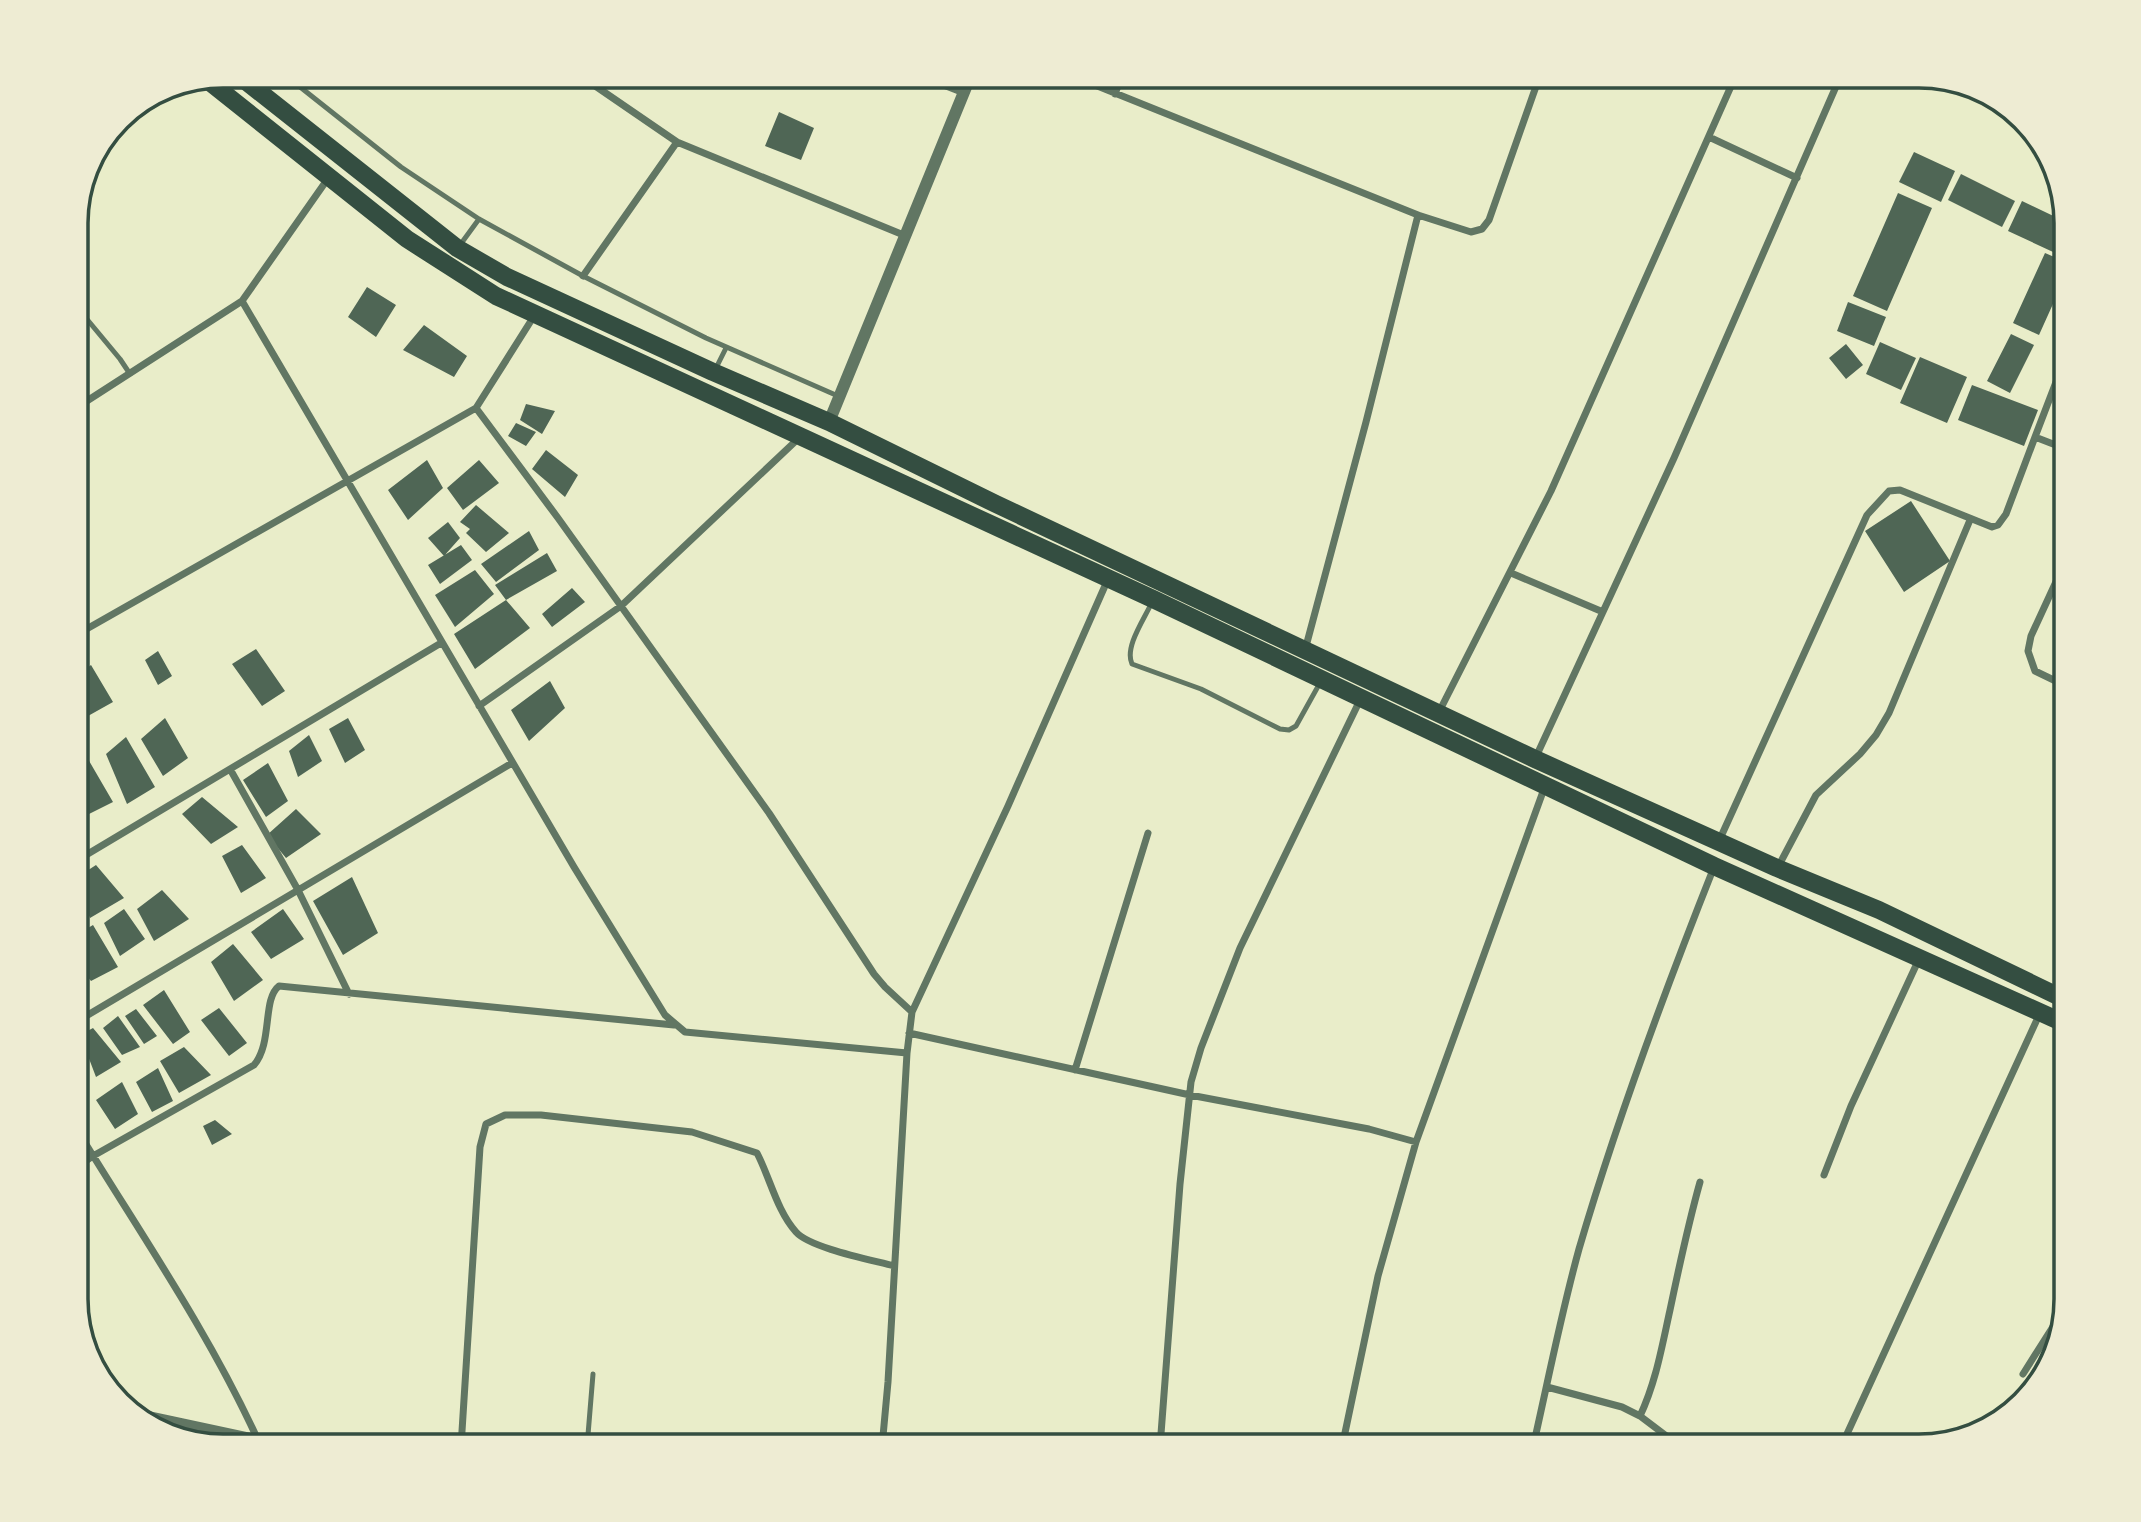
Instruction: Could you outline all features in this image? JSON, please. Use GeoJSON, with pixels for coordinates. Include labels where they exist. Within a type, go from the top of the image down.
{"type":"FeatureCollection","features":[{"type":"Feature","properties":{"kind":"highway"},"geometry":{"type":"LineString","coordinates":[[218,88],[407,239],[496,296],[1153,599],[1714,866],[2054,1019]]}},
{"type":"Feature","properties":{"kind":"highway"},"geometry":{"type":"LineString","coordinates":[[254,88],[457,248],[507,277],[829,422],[1535,759],[1777,868],[1879,910],[2054,992]]}},
{"type":"Feature","properties":{"kind":"highway"},"geometry":{"type":"LineString","coordinates":[[629,358],[638,337]]}},
{"type":"Feature","properties":{"kind":"highway"},"geometry":{"type":"LineString","coordinates":[[654,369],[662,348]]}},
{"type":"Feature","properties":{"kind":"highway"},"geometry":{"type":"LineString","coordinates":[[1797,903],[1806,880]]}},
{"type":"Feature","properties":{"kind":"highway"},"geometry":{"type":"LineString","coordinates":[[1835,920],[1844,897]]}},
{"type":"Feature","properties":{"kind":"street"},"geometry":{"type":"LineString","coordinates":[[603,88],[677,142],[906,236]]}},
{"type":"Feature","properties":{"kind":"street"},"geometry":{"type":"LineString","coordinates":[[951,88],[964,93]]}},
{"type":"Feature","properties":{"kind":"street"},"geometry":{"type":"LineString","coordinates":[[829,422],[966,88]]}},
{"type":"Feature","properties":{"kind":"street"},"geometry":{"type":"LineString","coordinates":[[1101,88],[1418,215],[1471,232],[1485,225],[1536,88]]}},
{"type":"Feature","properties":{"kind":"street"},"geometry":{"type":"LineString","coordinates":[[1115,94],[1117,88]]}},
{"type":"Feature","properties":{"kind":"street"},"geometry":{"type":"LineString","coordinates":[[1438,714],[1551,491],[1730,88]]}},
{"type":"Feature","properties":{"kind":"street"},"geometry":{"type":"LineString","coordinates":[[1535,759],[1674,458],[1835,88]]}},
{"type":"Feature","properties":{"kind":"street"},"geometry":{"type":"LineString","coordinates":[[1709,137],[1797,178]]}},
{"type":"Feature","properties":{"kind":"street"},"geometry":{"type":"LineString","coordinates":[[583,276],[677,142]]}},
{"type":"Feature","properties":{"kind":"street"},"geometry":{"type":"LineString","coordinates":[[88,400],[242,301],[330,176]]}},
{"type":"Feature","properties":{"kind":"street"},"geometry":{"type":"LineString","coordinates":[[1305,650],[1418,215]]}},
{"type":"Feature","properties":{"kind":"street"},"geometry":{"type":"LineString","coordinates":[[242,301],[512,764],[665,1015],[685,1032],[907,1053]]}},
{"type":"Feature","properties":{"kind":"street"},"geometry":{"type":"LineString","coordinates":[[88,628],[476,408],[535,315]]}},
{"type":"Feature","properties":{"kind":"street"},"geometry":{"type":"LineString","coordinates":[[1719,841],[1867,515],[1878,500],[1889,491],[1900,490],[1992,527],[2002,520],[2054,387]]}},
{"type":"Feature","properties":{"kind":"street"},"geometry":{"type":"LineString","coordinates":[[476,408],[769,813],[874,974],[912,1012]]}},
{"type":"Feature","properties":{"kind":"street"},"geometry":{"type":"LineString","coordinates":[[479,706],[621,606],[801,437]]}},
{"type":"Feature","properties":{"kind":"street"},"geometry":{"type":"LineString","coordinates":[[2035,437],[2054,444]]}},
{"type":"Feature","properties":{"kind":"street"},"geometry":{"type":"LineString","coordinates":[[1777,868],[1803,814],[1816,795],[1860,754],[1889,713],[1970,520]]}},
{"type":"Feature","properties":{"kind":"street"},"geometry":{"type":"LineString","coordinates":[[1511,573],[1603,612]]}},
{"type":"Feature","properties":{"kind":"street"},"geometry":{"type":"LineString","coordinates":[[883,1434],[907,1053],[912,1012],[1008,807],[1108,579]]}},
{"type":"Feature","properties":{"kind":"street"},"geometry":{"type":"LineString","coordinates":[[2054,586],[2031,636],[2028,651],[2035,671],[2054,680]]}},
{"type":"Feature","properties":{"kind":"street"},"geometry":{"type":"LineString","coordinates":[[88,854],[441,643]]}},
{"type":"Feature","properties":{"kind":"street"},"geometry":{"type":"LineString","coordinates":[[1161,1434],[1180,1184],[1191,1082],[1201,1048],[1240,948],[1361,698]]}},
{"type":"Feature","properties":{"kind":"street"},"geometry":{"type":"LineString","coordinates":[[88,1015],[512,764]]}},
{"type":"Feature","properties":{"kind":"street"},"geometry":{"type":"LineString","coordinates":[[230,769],[298,891],[349,994]]}},
{"type":"Feature","properties":{"kind":"street"},"geometry":{"type":"LineString","coordinates":[[1345,1434],[1378,1276],[1416,1142],[1545,785]]}},
{"type":"Feature","properties":{"kind":"street"},"geometry":{"type":"LineString","coordinates":[[1075,1070],[1148,833]]}},
{"type":"Feature","properties":{"kind":"street"},"geometry":{"type":"LineString","coordinates":[[1536,1434],[1578,1252],[1641,1055],[1714,866]]}},
{"type":"Feature","properties":{"kind":"street"},"geometry":{"type":"LineString","coordinates":[[1824,1175],[1851,1106],[1919,958]]}},
{"type":"Feature","properties":{"kind":"street"},"geometry":{"type":"LineString","coordinates":[[88,1160],[254,1065],[264,1049],[272,993],[279,986],[674,1025]]}},
{"type":"Feature","properties":{"kind":"street"},"geometry":{"type":"LineString","coordinates":[[1847,1434],[2040,1013]]}},
{"type":"Feature","properties":{"kind":"street"},"geometry":{"type":"LineString","coordinates":[[909,1033],[1190,1095],[1369,1129],[1416,1142]]}},
{"type":"Feature","properties":{"kind":"street"},"geometry":{"type":"LineString","coordinates":[[462,1434],[480,1147],[486,1124],[505,1115],[541,1115],[692,1132],[757,1153],[780,1206],[797,1234],[822,1247],[894,1266]]}},
{"type":"Feature","properties":{"kind":"street"},"geometry":{"type":"LineString","coordinates":[[88,1148],[204,1333],[255,1434]]}},
{"type":"Feature","properties":{"kind":"street"},"geometry":{"type":"LineString","coordinates":[[1640,1416],[1661,1356],[1700,1182]]}},
{"type":"Feature","properties":{"kind":"street"},"geometry":{"type":"LineString","coordinates":[[2023,1374],[2049,1333]]}},
{"type":"Feature","properties":{"kind":"street"},"geometry":{"type":"LineString","coordinates":[[1547,1387],[1592,1398],[1640,1416],[1664,1434]]}},
{"type":"Feature","properties":{"kind":"street"},"geometry":{"type":"LineString","coordinates":[[169,1423],[233,1434]]}},
{"type":"Feature","properties":{"kind":"lane"},"geometry":{"type":"LineString","coordinates":[[301,88],[401,167],[479,219],[583,276],[726,348],[838,396]]}},
{"type":"Feature","properties":{"kind":"lane"},"geometry":{"type":"LineString","coordinates":[[457,248],[479,219]]}},
{"type":"Feature","properties":{"kind":"lane"},"geometry":{"type":"LineString","coordinates":[[88,320],[130,374]]}},
{"type":"Feature","properties":{"kind":"lane"},"geometry":{"type":"LineString","coordinates":[[713,372],[726,348]]}},
{"type":"Feature","properties":{"kind":"lane"},"geometry":{"type":"LineString","coordinates":[[1153,599],[1132,646],[1129,657],[1132,664],[1202,689],[1280,729],[1289,730],[1296,726],[1308,708],[1328,660]]}},
{"type":"Feature","properties":{"kind":"lane"},"geometry":{"type":"LineString","coordinates":[[588,1434],[593,1374]]}},
{"type":"Feature","properties":{"kind":"building"},"geometry":{"type":"Polygon","coordinates":[[[779,112],[814,128],[801,160],[765,146],[779,112]]]}},
{"type":"Feature","properties":{"kind":"building"},"geometry":{"type":"Polygon","coordinates":[[[1914,152],[1955,171],[1941,202],[1899,182],[1914,152]]]}},
{"type":"Feature","properties":{"kind":"building"},"geometry":{"type":"Polygon","coordinates":[[[1961,174],[2015,201],[2002,227],[1948,200],[1961,174]]]}},
{"type":"Feature","properties":{"kind":"building"},"geometry":{"type":"Polygon","coordinates":[[[1898,193],[1932,208],[1887,311],[1853,296],[1898,193]]]}},
{"type":"Feature","properties":{"kind":"building"},"geometry":{"type":"Polygon","coordinates":[[[2022,201],[2053,216],[2054,252],[2008,231],[2022,201]]]}},
{"type":"Feature","properties":{"kind":"building"},"geometry":{"type":"Polygon","coordinates":[[[2045,253],[2054,257],[2054,302],[2039,335],[2013,323],[2045,253]]]}},
{"type":"Feature","properties":{"kind":"building"},"geometry":{"type":"Polygon","coordinates":[[[367,287],[396,305],[376,337],[348,317],[367,287]]]}},
{"type":"Feature","properties":{"kind":"building"},"geometry":{"type":"Polygon","coordinates":[[[1848,302],[1886,317],[1874,346],[1837,331],[1848,302]]]}},
{"type":"Feature","properties":{"kind":"building"},"geometry":{"type":"Polygon","coordinates":[[[424,325],[467,356],[454,377],[403,350],[424,325]]]}},
{"type":"Feature","properties":{"kind":"building"},"geometry":{"type":"Polygon","coordinates":[[[2011,334],[2034,345],[2010,393],[1987,381],[2011,334]]]}},
{"type":"Feature","properties":{"kind":"building"},"geometry":{"type":"Polygon","coordinates":[[[1880,342],[1916,358],[1901,390],[1866,374],[1880,342]]]}},
{"type":"Feature","properties":{"kind":"building"},"geometry":{"type":"Polygon","coordinates":[[[1846,344],[1863,365],[1846,379],[1829,358],[1846,344]]]}},
{"type":"Feature","properties":{"kind":"building"},"geometry":{"type":"Polygon","coordinates":[[[1920,357],[1967,377],[1947,423],[1900,403],[1920,357]]]}},
{"type":"Feature","properties":{"kind":"building"},"geometry":{"type":"Polygon","coordinates":[[[1972,385],[2038,410],[2024,446],[1958,420],[1972,385]]]}},
{"type":"Feature","properties":{"kind":"building"},"geometry":{"type":"Polygon","coordinates":[[[526,404],[555,411],[542,434],[520,420],[526,404]]]}},
{"type":"Feature","properties":{"kind":"building"},"geometry":{"type":"Polygon","coordinates":[[[516,423],[536,432],[526,446],[508,436],[516,423]]]}},
{"type":"Feature","properties":{"kind":"building"},"geometry":{"type":"Polygon","coordinates":[[[546,450],[578,475],[565,497],[532,469],[546,450]]]}},
{"type":"Feature","properties":{"kind":"building"},"geometry":{"type":"Polygon","coordinates":[[[427,460],[443,488],[408,520],[388,490],[427,460]]]}},
{"type":"Feature","properties":{"kind":"building"},"geometry":{"type":"Polygon","coordinates":[[[479,460],[499,483],[463,510],[447,488],[479,460]]]}},
{"type":"Feature","properties":{"kind":"building"},"geometry":{"type":"Polygon","coordinates":[[[1911,501],[1950,561],[1904,592],[1865,531],[1911,501]]]}},
{"type":"Feature","properties":{"kind":"building"},"geometry":{"type":"Polygon","coordinates":[[[476,505],[509,533],[486,552],[466,533],[470,529],[460,522],[476,505]]]}},
{"type":"Feature","properties":{"kind":"building"},"geometry":{"type":"Polygon","coordinates":[[[448,522],[460,538],[444,556],[428,538],[448,522]]]}},
{"type":"Feature","properties":{"kind":"building"},"geometry":{"type":"Polygon","coordinates":[[[529,531],[539,550],[496,582],[481,564],[529,531]]]}},
{"type":"Feature","properties":{"kind":"building"},"geometry":{"type":"Polygon","coordinates":[[[461,545],[472,560],[440,584],[428,565],[461,545]]]}},
{"type":"Feature","properties":{"kind":"building"},"geometry":{"type":"Polygon","coordinates":[[[547,553],[557,571],[506,600],[495,585],[547,553]]]}},
{"type":"Feature","properties":{"kind":"building"},"geometry":{"type":"Polygon","coordinates":[[[475,570],[494,594],[455,627],[435,595],[475,570]]]}},
{"type":"Feature","properties":{"kind":"building"},"geometry":{"type":"Polygon","coordinates":[[[572,588],[585,602],[552,627],[542,614],[572,588]]]}},
{"type":"Feature","properties":{"kind":"building"},"geometry":{"type":"Polygon","coordinates":[[[506,600],[530,628],[475,669],[454,634],[506,600]]]}},
{"type":"Feature","properties":{"kind":"building"},"geometry":{"type":"Polygon","coordinates":[[[256,649],[285,691],[262,706],[232,664],[256,649]]]}},
{"type":"Feature","properties":{"kind":"building"},"geometry":{"type":"Polygon","coordinates":[[[158,651],[172,676],[158,685],[145,660],[158,651]]]}},
{"type":"Feature","properties":{"kind":"building"},"geometry":{"type":"Polygon","coordinates":[[[91,665],[113,702],[88,716],[88,667],[91,665]]]}},
{"type":"Feature","properties":{"kind":"building"},"geometry":{"type":"Polygon","coordinates":[[[550,681],[565,708],[529,741],[511,710],[550,681]]]}},
{"type":"Feature","properties":{"kind":"building"},"geometry":{"type":"Polygon","coordinates":[[[165,718],[188,758],[163,776],[141,739],[165,718]]]}},
{"type":"Feature","properties":{"kind":"building"},"geometry":{"type":"Polygon","coordinates":[[[348,718],[365,750],[345,763],[329,729],[348,718]]]}},
{"type":"Feature","properties":{"kind":"building"},"geometry":{"type":"Polygon","coordinates":[[[309,735],[322,761],[298,777],[289,751],[309,735]]]}},
{"type":"Feature","properties":{"kind":"building"},"geometry":{"type":"Polygon","coordinates":[[[126,737],[155,787],[127,804],[106,754],[126,737]]]}},
{"type":"Feature","properties":{"kind":"building"},"geometry":{"type":"Polygon","coordinates":[[[88,759],[113,802],[88,814],[88,759]]]}},
{"type":"Feature","properties":{"kind":"building"},"geometry":{"type":"Polygon","coordinates":[[[268,763],[288,801],[266,817],[243,780],[268,763]]]}},
{"type":"Feature","properties":{"kind":"building"},"geometry":{"type":"Polygon","coordinates":[[[202,797],[238,827],[211,844],[182,814],[202,797]]]}},
{"type":"Feature","properties":{"kind":"building"},"geometry":{"type":"Polygon","coordinates":[[[296,809],[321,834],[286,858],[267,835],[296,809]]]}},
{"type":"Feature","properties":{"kind":"building"},"geometry":{"type":"Polygon","coordinates":[[[242,845],[266,878],[241,893],[222,856],[242,845]]]}},
{"type":"Feature","properties":{"kind":"building"},"geometry":{"type":"Polygon","coordinates":[[[96,865],[124,898],[90,918],[88,913],[88,870],[96,865]]]}},
{"type":"Feature","properties":{"kind":"building"},"geometry":{"type":"Polygon","coordinates":[[[352,877],[378,933],[343,955],[313,901],[352,877]]]}},
{"type":"Feature","properties":{"kind":"building"},"geometry":{"type":"Polygon","coordinates":[[[162,890],[189,919],[154,941],[137,909],[162,890]]]}},
{"type":"Feature","properties":{"kind":"building"},"geometry":{"type":"Polygon","coordinates":[[[124,909],[145,939],[120,956],[104,923],[124,909]]]}},
{"type":"Feature","properties":{"kind":"building"},"geometry":{"type":"Polygon","coordinates":[[[283,909],[304,939],[271,959],[251,932],[283,909]]]}},
{"type":"Feature","properties":{"kind":"building"},"geometry":{"type":"Polygon","coordinates":[[[93,925],[118,967],[91,981],[88,977],[88,928],[93,925]]]}},
{"type":"Feature","properties":{"kind":"building"},"geometry":{"type":"Polygon","coordinates":[[[233,944],[263,980],[234,1001],[211,962],[233,944]]]}},
{"type":"Feature","properties":{"kind":"building"},"geometry":{"type":"Polygon","coordinates":[[[164,990],[190,1032],[173,1044],[143,1005],[164,990]]]}},
{"type":"Feature","properties":{"kind":"building"},"geometry":{"type":"Polygon","coordinates":[[[219,1008],[247,1043],[229,1056],[201,1020],[219,1008]]]}},
{"type":"Feature","properties":{"kind":"building"},"geometry":{"type":"Polygon","coordinates":[[[136,1009],[157,1036],[144,1044],[125,1016],[136,1009]]]}},
{"type":"Feature","properties":{"kind":"building"},"geometry":{"type":"Polygon","coordinates":[[[118,1016],[140,1047],[122,1055],[103,1028],[118,1016]]]}},
{"type":"Feature","properties":{"kind":"building"},"geometry":{"type":"Polygon","coordinates":[[[93,1028],[121,1062],[96,1077],[88,1056],[88,1031],[93,1028]]]}},
{"type":"Feature","properties":{"kind":"building"},"geometry":{"type":"Polygon","coordinates":[[[184,1047],[211,1075],[179,1093],[160,1061],[184,1047]]]}},
{"type":"Feature","properties":{"kind":"building"},"geometry":{"type":"Polygon","coordinates":[[[158,1068],[173,1101],[152,1112],[136,1082],[158,1068]]]}},
{"type":"Feature","properties":{"kind":"building"},"geometry":{"type":"Polygon","coordinates":[[[122,1082],[138,1114],[115,1129],[96,1100],[122,1082]]]}},
{"type":"Feature","properties":{"kind":"building"},"geometry":{"type":"Polygon","coordinates":[[[215,1120],[232,1134],[212,1145],[203,1126],[215,1120]]]}}]}
